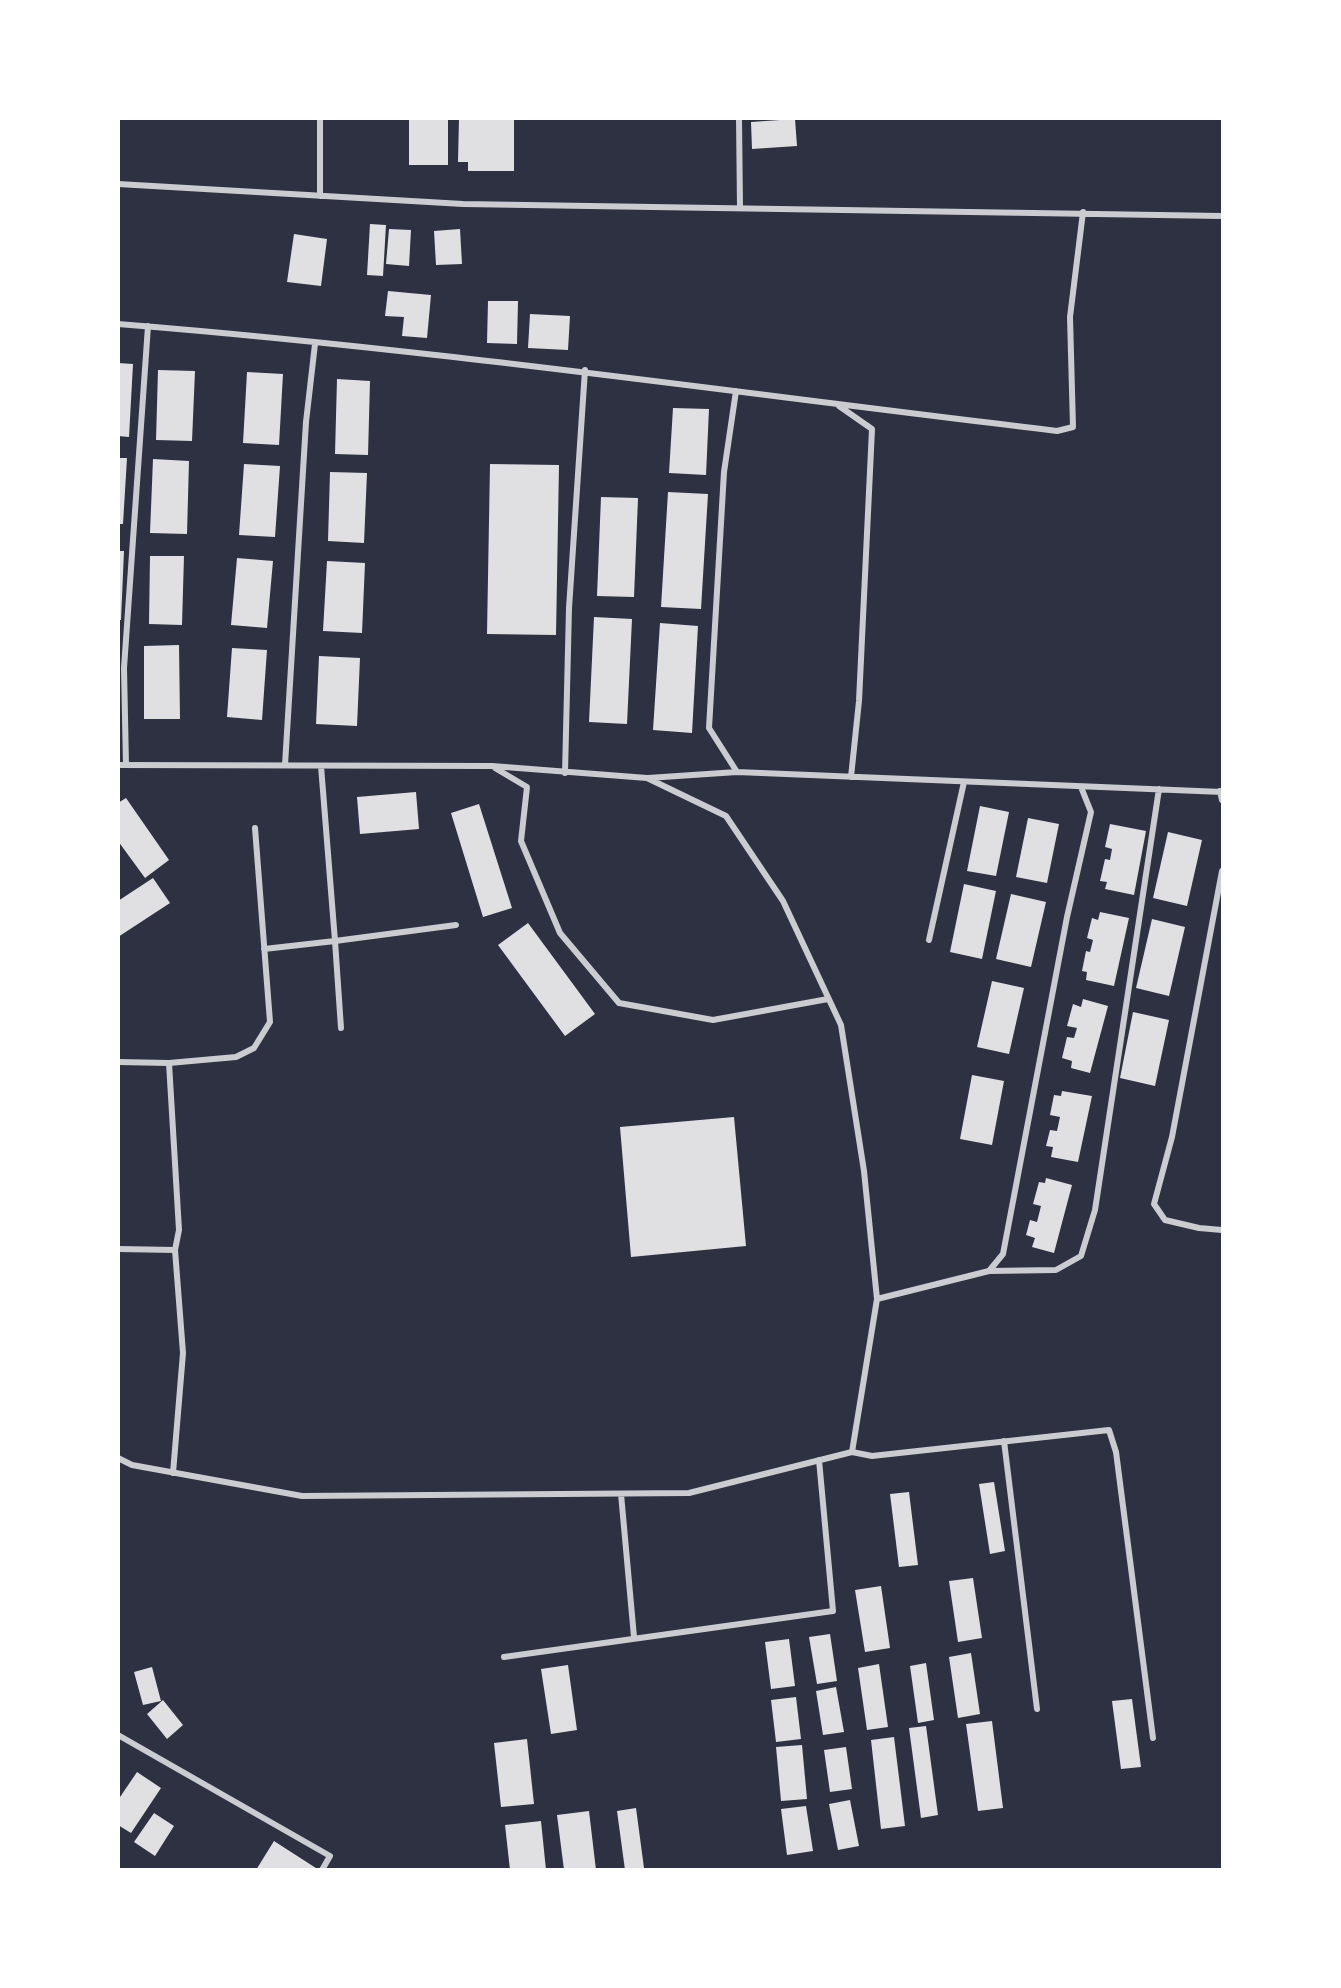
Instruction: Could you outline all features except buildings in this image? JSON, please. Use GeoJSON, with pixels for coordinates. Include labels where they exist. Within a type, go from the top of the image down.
{"type":"FeatureCollection","features":[{"type":"Feature","properties":{"kind":"street"},"geometry":{"type":"LineString","coordinates":[[320,118],[320,196]]}},
{"type":"Feature","properties":{"kind":"street"},"geometry":{"type":"LineString","coordinates":[[739,118],[740,208]]}},
{"type":"Feature","properties":{"kind":"street"},"geometry":{"type":"LineString","coordinates":[[118,183],[463,204],[1222,216]]}},
{"type":"Feature","properties":{"kind":"street"},"geometry":{"type":"LineString","coordinates":[[118,324],[585,370],[838,405],[1057,431],[1073,427],[1070,317],[1083,213]]}},
{"type":"Feature","properties":{"kind":"street"},"geometry":{"type":"LineString","coordinates":[[148,326],[124,668],[122,765],[492,766],[647,778],[738,772],[1221,791],[1222,800]]}},
{"type":"Feature","properties":{"kind":"street"},"geometry":{"type":"LineString","coordinates":[[285,765],[304,445],[315,344]]}},
{"type":"Feature","properties":{"kind":"street"},"geometry":{"type":"LineString","coordinates":[[565,773],[569,608],[585,370]]}},
{"type":"Feature","properties":{"kind":"street"},"geometry":{"type":"LineString","coordinates":[[736,391],[724,471],[709,728],[738,772]]}},
{"type":"Feature","properties":{"kind":"street"},"geometry":{"type":"LineString","coordinates":[[838,405],[872,429],[859,701],[851,777]]}},
{"type":"Feature","properties":{"kind":"street"},"geometry":{"type":"LineString","coordinates":[[321,766],[341,1028]]}},
{"type":"Feature","properties":{"kind":"street"},"geometry":{"type":"LineString","coordinates":[[492,766],[527,787],[521,841],[551,913],[560,933],[619,1003],[713,1020],[828,999]]}},
{"type":"Feature","properties":{"kind":"street"},"geometry":{"type":"LineString","coordinates":[[647,778],[726,816],[783,901],[841,1025],[864,1171],[877,1299],[852,1452]]}},
{"type":"Feature","properties":{"kind":"street"},"geometry":{"type":"LineString","coordinates":[[930,940],[964,782]]}},
{"type":"Feature","properties":{"kind":"street"},"geometry":{"type":"LineString","coordinates":[[989,1271],[1003,1254],[1067,917],[1091,812],[1081,787]]}},
{"type":"Feature","properties":{"kind":"street"},"geometry":{"type":"LineString","coordinates":[[877,1299],[989,1271],[1056,1270],[1081,1256],[1095,1210],[1159,789]]}},
{"type":"Feature","properties":{"kind":"street"},"geometry":{"type":"LineString","coordinates":[[118,1062],[169,1063],[236,1057],[254,1048],[270,1022],[255,828]]}},
{"type":"Feature","properties":{"kind":"street"},"geometry":{"type":"LineString","coordinates":[[1222,871],[1172,1137],[1154,1204],[1165,1220],[1199,1228],[1222,1230]]}},
{"type":"Feature","properties":{"kind":"street"},"geometry":{"type":"LineString","coordinates":[[264,949],[456,926]]}},
{"type":"Feature","properties":{"kind":"street"},"geometry":{"type":"LineString","coordinates":[[169,1063],[179,1230],[175,1250],[183,1353],[173,1473]]}},
{"type":"Feature","properties":{"kind":"street"},"geometry":{"type":"LineString","coordinates":[[118,1249],[175,1250]]}},
{"type":"Feature","properties":{"kind":"street"},"geometry":{"type":"LineString","coordinates":[[118,1458],[132,1465],[302,1496],[689,1494],[852,1452],[872,1456],[1109,1431],[1116,1452],[1153,1738]]}},
{"type":"Feature","properties":{"kind":"street"},"geometry":{"type":"LineString","coordinates":[[1004,1441],[1037,1709]]}},
{"type":"Feature","properties":{"kind":"street"},"geometry":{"type":"LineString","coordinates":[[504,1657],[832,1611],[819,1460]]}},
{"type":"Feature","properties":{"kind":"street"},"geometry":{"type":"LineString","coordinates":[[621,1494],[634,1637]]}},
{"type":"Feature","properties":{"kind":"street"},"geometry":{"type":"LineString","coordinates":[[118,1735],[330,1856],[322,1869]]}}]}
